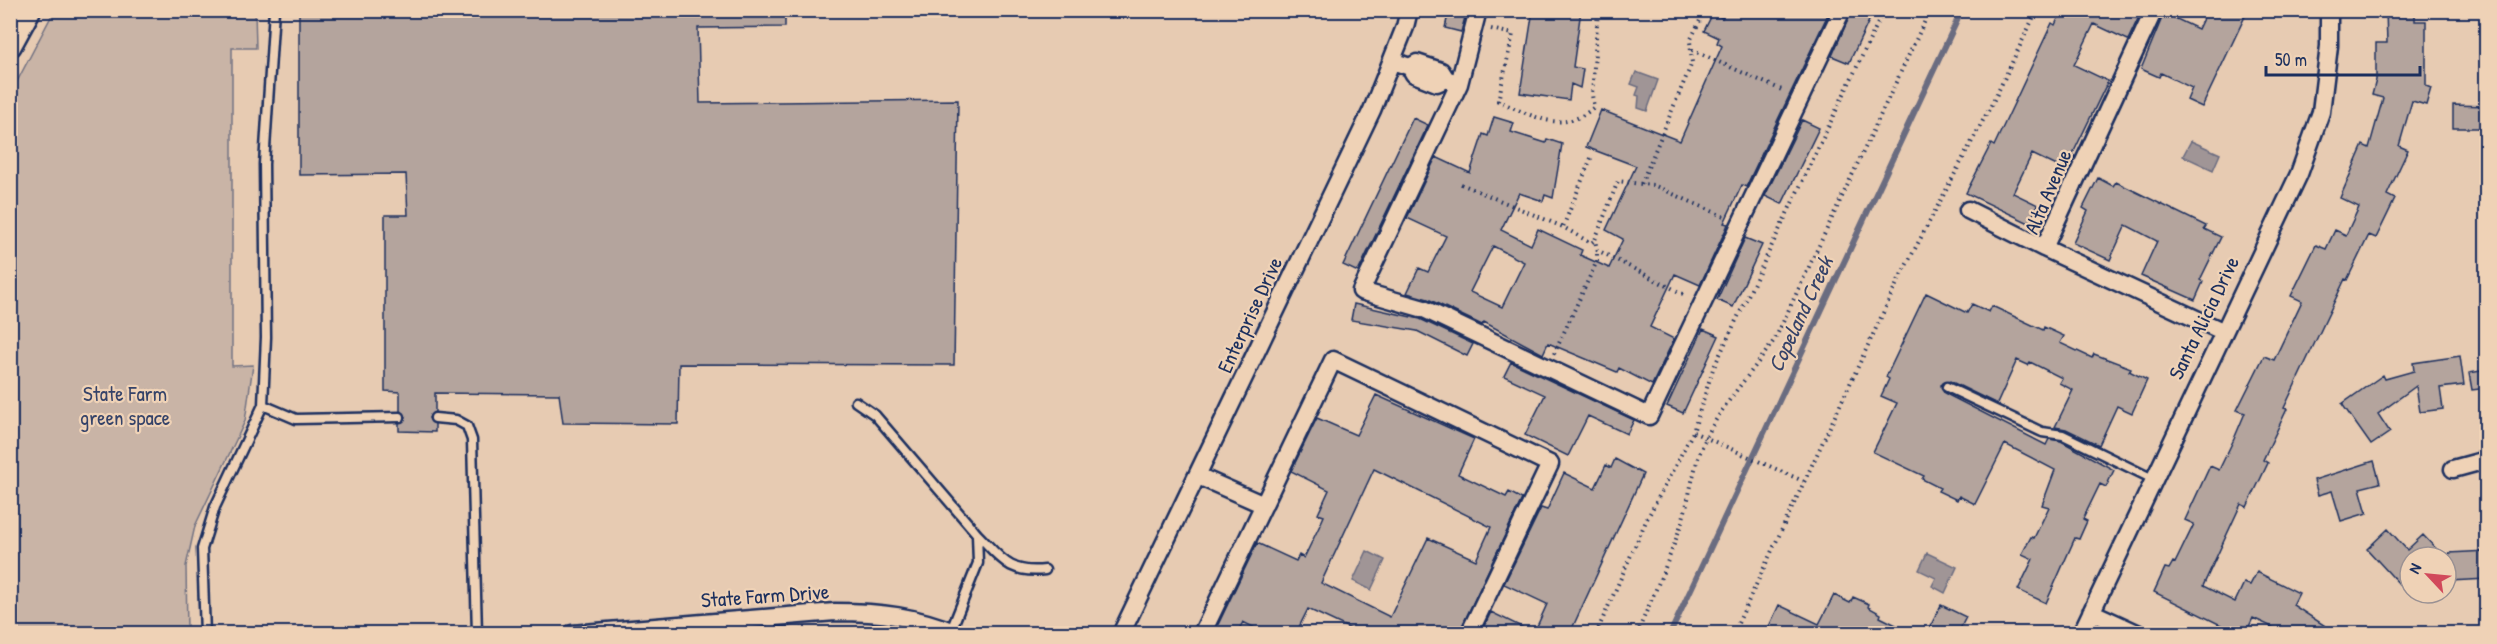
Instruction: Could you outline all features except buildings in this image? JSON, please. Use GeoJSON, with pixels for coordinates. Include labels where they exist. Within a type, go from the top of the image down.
{"type":"FeatureCollection","features":[{"type":"Feature","properties":{"kind":"main road"},"geometry":{"type":"LineString","coordinates":[[10,45],[29,10]]}},
{"type":"Feature","properties":{"kind":"street","name":"Enterprise Drive"},"geometry":{"type":"LineString","coordinates":[[1121,633],[1372,110],[1409,10]]}},
{"type":"Feature","properties":{"kind":"street"},"geometry":{"type":"LineString","coordinates":[[1476,18],[1453,82],[1361,291],[1424,309],[1649,416],[1842,10]]}},
{"type":"Feature","properties":{"kind":"street","name":"Alta Avenue"},"geometry":{"type":"LineString","coordinates":[[2154,10],[2044,248],[2222,331]]}},
{"type":"Feature","properties":{"kind":"street","name":"Santa Alicia Drive"},"geometry":{"type":"LineString","coordinates":[[2080,633],[2222,331],[2299,174],[2322,112],[2329,46],[2329,10]]}},
{"type":"Feature","properties":{"kind":"street"},"geometry":{"type":"LineString","coordinates":[[1392,61],[1410,67],[1417,63],[1441,71],[1453,82]]}},
{"type":"Feature","properties":{"kind":"street"},"geometry":{"type":"LineString","coordinates":[[1968,210],[2044,248]]}},
{"type":"Feature","properties":{"kind":"street"},"geometry":{"type":"LineString","coordinates":[[1202,633],[1333,360],[1550,464],[1469,633]]}},
{"type":"Feature","properties":{"kind":"street"},"geometry":{"type":"LineString","coordinates":[[2453,469],[2487,460]]}},
{"type":"Feature","properties":{"kind":"street"},"geometry":{"type":"LineString","coordinates":[[1198,476],[1264,505]]}},
{"type":"Feature","properties":{"kind":"street","name":"State Farm Drive"},"geometry":{"type":"LineString","coordinates":[[572,633],[772,625],[872,612],[914,617],[953,632]]}},
{"type":"Feature","properties":{"kind":"street"},"geometry":{"type":"LineString","coordinates":[[2091,612],[2139,633]]}},
{"type":"Feature","properties":{"kind":"lane"},"geometry":{"type":"LineString","coordinates":[[206,633],[202,549],[215,507],[263,405],[266,337],[264,164],[274,10]]}},
{"type":"Feature","properties":{"kind":"lane"},"geometry":{"type":"LineString","coordinates":[[1947,387],[2042,432],[2063,435],[2153,479]]}},
{"type":"Feature","properties":{"kind":"lane"},"geometry":{"type":"LineString","coordinates":[[856,402],[875,415],[1002,561],[1016,569],[1045,570]]}},
{"type":"Feature","properties":{"kind":"lane"},"geometry":{"type":"LineString","coordinates":[[263,405],[296,419],[400,417]]}},
{"type":"Feature","properties":{"kind":"lane"},"geometry":{"type":"LineString","coordinates":[[435,418],[456,420],[467,426],[472,440],[477,633]]}},
{"type":"Feature","properties":{"kind":"lane"},"geometry":{"type":"LineString","coordinates":[[953,632],[978,563],[977,534]]}},
{"type":"Feature","properties":{"kind":"path"},"geometry":{"type":"LineString","coordinates":[[1476,18],[1513,34],[1498,101],[1554,124],[1574,120],[1594,107],[1598,10]]}},
{"type":"Feature","properties":{"kind":"path"},"geometry":{"type":"LineString","coordinates":[[1641,184],[1692,63],[1690,41],[1705,10]]}},
{"type":"Feature","properties":{"kind":"path"},"geometry":{"type":"LineString","coordinates":[[1596,633],[1647,519],[1693,432],[1713,369],[1884,10]]}},
{"type":"Feature","properties":{"kind":"path"},"geometry":{"type":"LineString","coordinates":[[1637,633],[1683,516],[1698,457],[1706,438],[1724,407],[1748,379],[1775,339],[1930,10]]}},
{"type":"Feature","properties":{"kind":"path"},"geometry":{"type":"LineString","coordinates":[[1733,633],[1899,279],[1996,96],[2037,10]]}},
{"type":"Feature","properties":{"kind":"path"},"geometry":{"type":"LineString","coordinates":[[1691,50],[1800,98]]}},
{"type":"Feature","properties":{"kind":"path"},"geometry":{"type":"LineString","coordinates":[[1563,227],[1591,158]]}},
{"type":"Feature","properties":{"kind":"path"},"geometry":{"type":"LineString","coordinates":[[1547,368],[1597,261],[1598,250],[1595,240],[1618,180],[1653,185],[1741,224]]}},
{"type":"Feature","properties":{"kind":"path"},"geometry":{"type":"LineString","coordinates":[[1461,184],[1563,227],[1591,243],[1595,240]]}},
{"type":"Feature","properties":{"kind":"path"},"geometry":{"type":"LineString","coordinates":[[1598,250],[1702,304]]}},
{"type":"Feature","properties":{"kind":"path"},"geometry":{"type":"LineString","coordinates":[[1693,432],[1803,481]]}},
{"type":"Feature","properties":{"kind":"green space","name":"State Farm green space"},"geometry":{"type":"Polygon","coordinates":[[[54,11],[255,11],[256,48],[232,48],[232,366],[253,365],[245,421],[195,526],[186,566],[187,632],[11,633],[11,93],[54,11]]]}},
{"type":"Feature","properties":{"kind":"shaded area"},"geometry":{"type":"Polygon","coordinates":[[[1636,72],[1658,80],[1647,111],[1638,108],[1639,96],[1636,95],[1639,87],[1631,84],[1636,72]]]}},
{"type":"Feature","properties":{"kind":"shaded area"},"geometry":{"type":"Polygon","coordinates":[[[2191,141],[2220,154],[2213,170],[2183,156],[2191,141]]]}},
{"type":"Feature","properties":{"kind":"shaded area"},"geometry":{"type":"Polygon","coordinates":[[[1367,551],[1385,560],[1371,590],[1353,581],[1367,551]]]}},
{"type":"Feature","properties":{"kind":"shaded area"},"geometry":{"type":"Polygon","coordinates":[[[1927,553],[1957,567],[1945,593],[1932,586],[1936,578],[1919,570],[1927,553]]]}},
{"type":"Feature","properties":{"kind":"waterway","name":"Copeland Creek"},"geometry":{"type":"LineString","coordinates":[[1670,634],[1962,10]]}}]}
